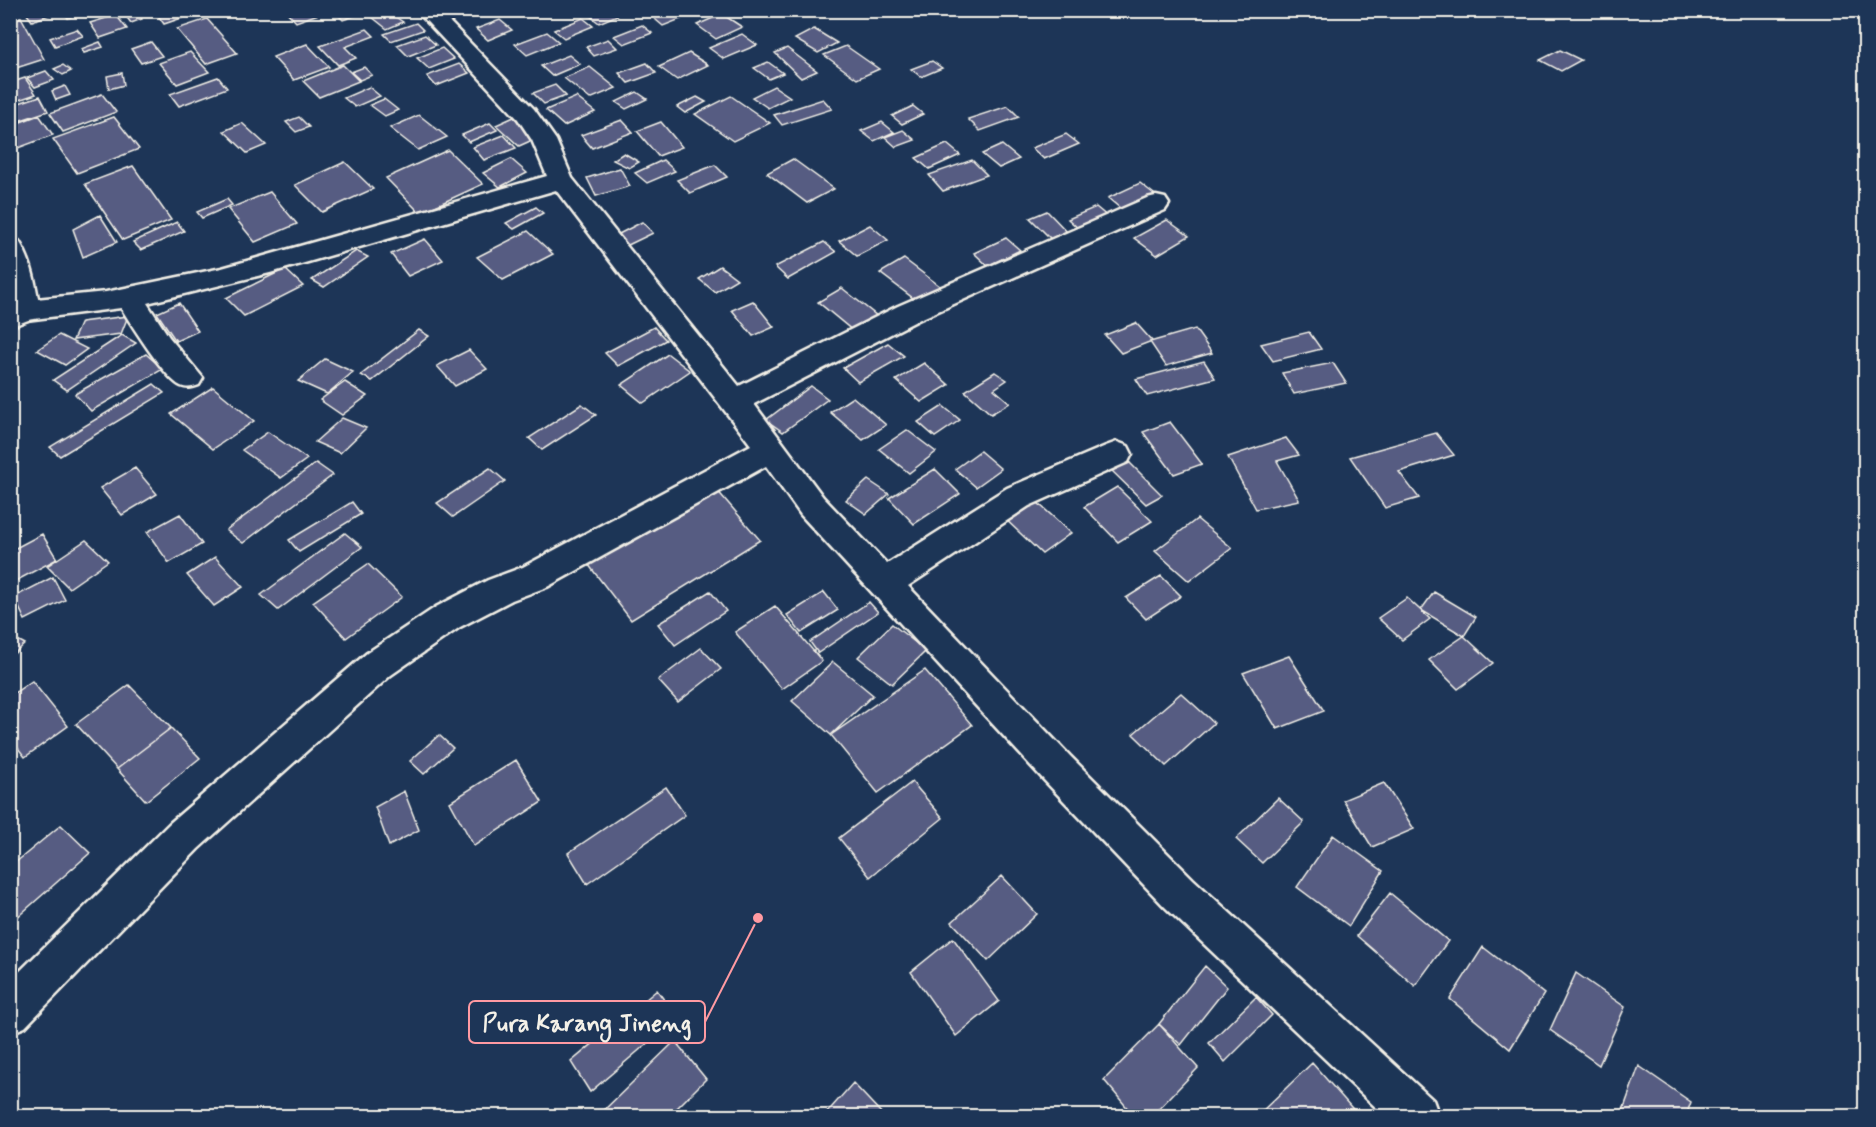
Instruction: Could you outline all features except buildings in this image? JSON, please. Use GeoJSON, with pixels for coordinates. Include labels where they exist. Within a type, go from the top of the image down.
{"type":"FeatureCollection","features":[{"type":"Feature","properties":{"kind":"street"},"geometry":{"type":"LineString","coordinates":[[426,10],[526,114],[544,140],[561,180],[735,402],[812,506],[1057,768],[1179,893],[1417,1116]]}},
{"type":"Feature","properties":{"kind":"street"},"geometry":{"type":"LineString","coordinates":[[10,247],[21,278],[19,314],[129,298],[241,273],[561,180]]}},
{"type":"Feature","properties":{"kind":"street"},"geometry":{"type":"LineString","coordinates":[[735,402],[908,313],[1156,204]]}},
{"type":"Feature","properties":{"kind":"street"},"geometry":{"type":"LineString","coordinates":[[129,298],[159,344],[189,378]]}},
{"type":"Feature","properties":{"kind":"street"},"geometry":{"type":"LineString","coordinates":[[10,1012],[184,836],[379,664],[448,617],[594,545],[770,449]]}},
{"type":"Feature","properties":{"kind":"street"},"geometry":{"type":"LineString","coordinates":[[885,583],[1018,496],[1117,454]]}},
{"type":"Feature","properties":{"kind":"place","name":"Pura Karang Jineng"},"geometry":{"type":"Point","coordinates":[758,918]}}]}
